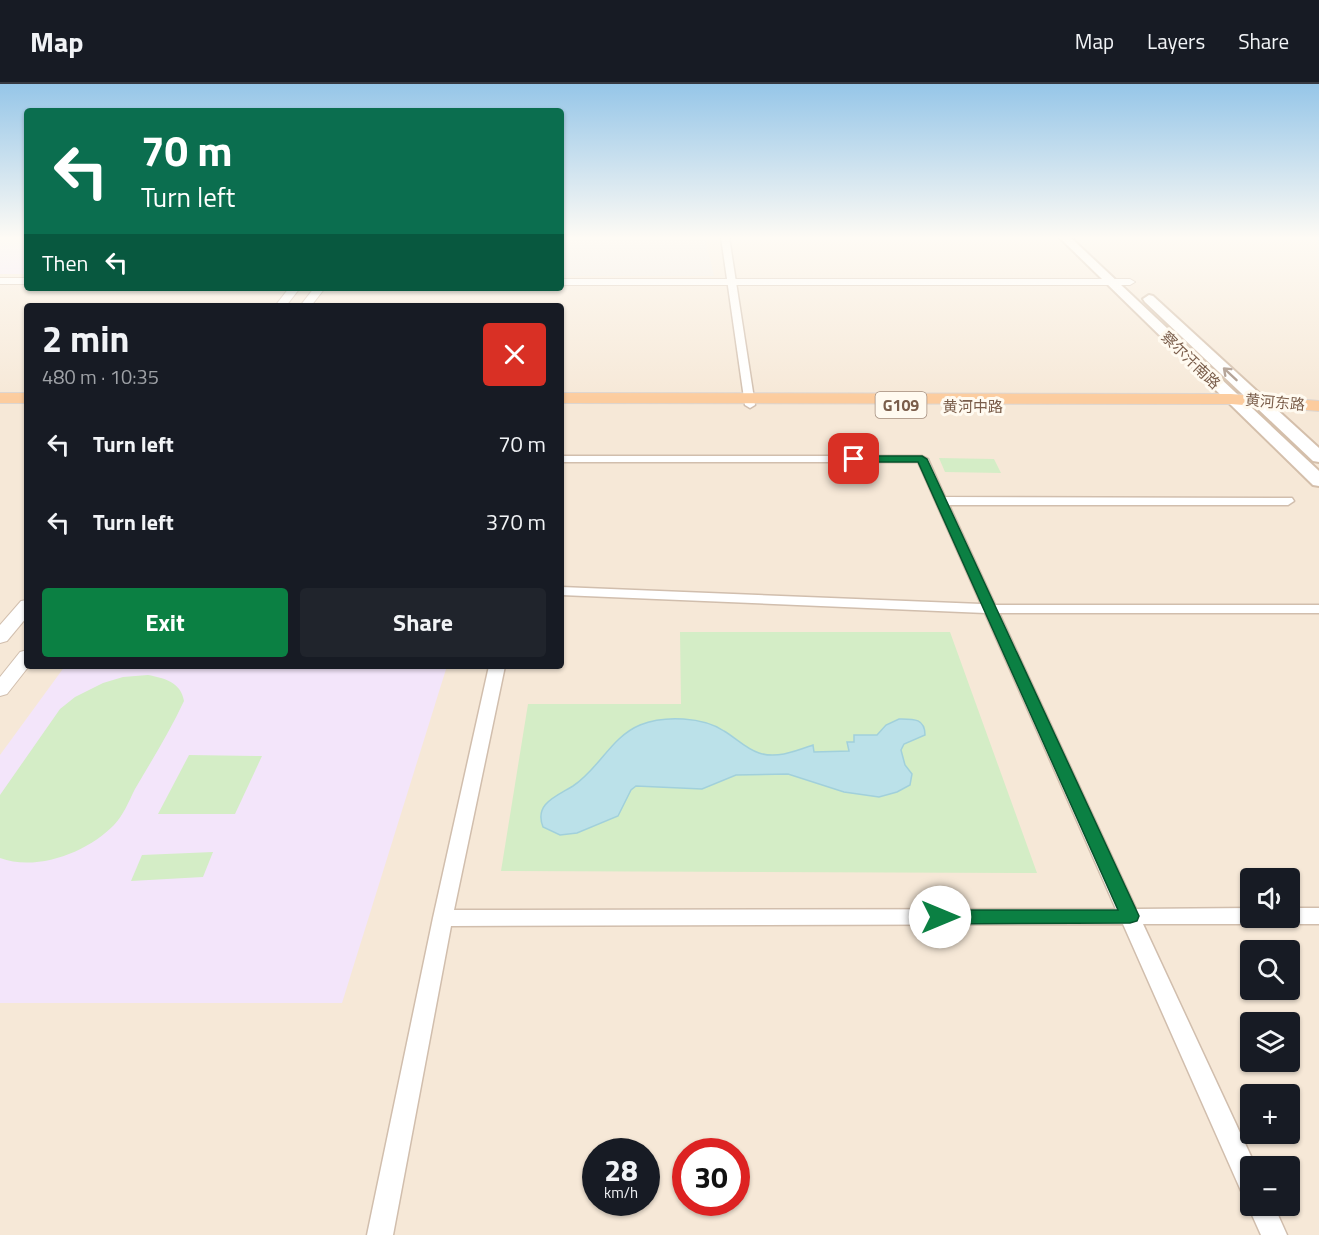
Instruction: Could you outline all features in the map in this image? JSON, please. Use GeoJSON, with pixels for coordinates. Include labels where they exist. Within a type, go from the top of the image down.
{"type":"FeatureCollection","features":[{"type":"Feature","properties":{"kind":"highway","name":"黄河中路"},"geometry":{"type":"LineString","coordinates":[[564,398],[1236,403]]}},
{"type":"Feature","properties":{"kind":"highway"},"geometry":{"type":"LineString","coordinates":[[0,400],[24,400]]}},
{"type":"Feature","properties":{"kind":"highway","name":"黄河中路"},"geometry":{"type":"LineString","coordinates":[[564,404],[750,401]]}},
{"type":"Feature","properties":{"kind":"highway","name":"黄河东路"},"geometry":{"type":"LineString","coordinates":[[1236,403],[1319,406]]}},
{"type":"Feature","properties":{"kind":"highway","name":"黄河东路"},"geometry":{"type":"LineString","coordinates":[[1262,404],[1319,412]]}},
{"type":"Feature","properties":{"kind":"main road","name":"察尔汗南路"},"geometry":{"type":"LineString","coordinates":[[1118,291],[1319,481]]}},
{"type":"Feature","properties":{"kind":"main road","name":"察尔汗南路"},"geometry":{"type":"LineString","coordinates":[[1139,291],[1319,457]]}},
{"type":"Feature","properties":{"kind":"street"},"geometry":{"type":"LineString","coordinates":[[282,303],[292,291]]}},
{"type":"Feature","properties":{"kind":"street"},"geometry":{"type":"LineString","coordinates":[[308,303],[318,291]]}},
{"type":"Feature","properties":{"kind":"street"},"geometry":{"type":"LineString","coordinates":[[732,291],[750,401]]}},
{"type":"Feature","properties":{"kind":"street"},"geometry":{"type":"LineString","coordinates":[[1275,439],[1299,439]]}},
{"type":"Feature","properties":{"kind":"street"},"geometry":{"type":"LineString","coordinates":[[564,459],[922,459],[988,609],[1240,1160]]}},
{"type":"Feature","properties":{"kind":"street"},"geometry":{"type":"LineString","coordinates":[[941,501],[1288,501]]}},
{"type":"Feature","properties":{"kind":"street"},"geometry":{"type":"LineString","coordinates":[[564,591],[988,609],[1319,609]]}},
{"type":"Feature","properties":{"kind":"street"},"geometry":{"type":"LineString","coordinates":[[0,637],[24,609]]}},
{"type":"Feature","properties":{"kind":"street"},"geometry":{"type":"LineString","coordinates":[[0,690],[24,660]]}},
{"type":"Feature","properties":{"kind":"street"},"geometry":{"type":"LineString","coordinates":[[380,1235],[443,918],[496,669]]}},
{"type":"Feature","properties":{"kind":"street"},"geometry":{"type":"LineString","coordinates":[[443,918],[1240,916]]}},
{"type":"Feature","properties":{"kind":"street"},"geometry":{"type":"LineString","coordinates":[[1300,916],[1319,916]]}},
{"type":"Feature","properties":{"kind":"street"},"geometry":{"type":"LineString","coordinates":[[1265,1216],[1274,1235]]}},
{"type":"Feature","properties":{"kind":"shaded area"},"geometry":{"type":"Polygon","coordinates":[[[0,291],[1319,291],[1319,1235],[0,1235],[0,291]]]}},
{"type":"Feature","properties":{"kind":"shaded area"},"geometry":{"type":"Polygon","coordinates":[[[63,669],[446,669],[342,1003],[0,1003],[0,755],[63,669]]]}},
{"type":"Feature","properties":{"kind":"green space"},"geometry":{"type":"Polygon","coordinates":[[[939,458],[994,459],[1001,473],[945,472],[939,458]]]}},
{"type":"Feature","properties":{"kind":"green space"},"geometry":{"type":"Polygon","coordinates":[[[680,632],[950,632],[1037,873],[501,871],[528,704],[681,704],[680,632]]]}},
{"type":"Feature","properties":{"kind":"green space"},"geometry":{"type":"Polygon","coordinates":[[[148,675],[176,685],[184,701],[117,821],[90,844],[61,857],[30,863],[0,858],[0,795],[60,709],[75,697],[103,683],[123,677],[148,675]]]}},
{"type":"Feature","properties":{"kind":"green space"},"geometry":{"type":"Polygon","coordinates":[[[189,755],[262,756],[235,814],[158,814],[189,755]]]}},
{"type":"Feature","properties":{"kind":"green space"},"geometry":{"type":"Polygon","coordinates":[[[213,852],[203,877],[131,881],[142,855],[213,852]]]}},
{"type":"Feature","properties":{"kind":"water"},"geometry":{"type":"Polygon","coordinates":[[[672,719],[695,720],[715,726],[754,751],[773,755],[786,754],[813,745],[814,752],[849,751],[847,742],[854,742],[854,735],[877,735],[886,725],[899,719],[920,722],[925,735],[904,744],[901,750],[905,765],[912,774],[910,785],[897,792],[879,797],[844,792],[788,774],[736,775],[702,789],[636,786],[631,790],[618,816],[577,833],[560,835],[543,827],[541,812],[548,802],[582,779],[621,737],[640,725],[672,719]]]}},
{"type":"Feature","properties":{"kind":"route"},"geometry":{"type":"LineString","coordinates":[[854,459],[922,459],[988,609],[1130,916],[940,917]]}}]}
